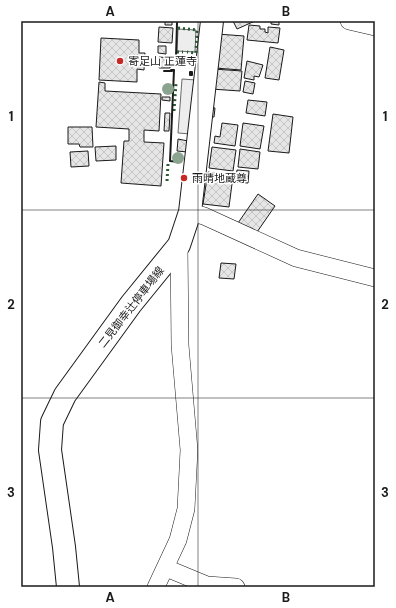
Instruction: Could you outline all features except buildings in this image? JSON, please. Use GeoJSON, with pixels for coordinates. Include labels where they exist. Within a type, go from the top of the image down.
{"type":"FeatureCollection","features":[{"type":"Feature","properties":{"kind":"main road","name":"二見御幸辻停車場線"},"geometry":{"type":"LineString","coordinates":[[68,587],[64,547],[50,450],[52,422],[65,395],[131,304],[179,245],[190,212],[208,21]]}},
{"type":"Feature","properties":{"kind":"street"},"geometry":{"type":"LineString","coordinates":[[348,21],[375,27]]}},
{"type":"Feature","properties":{"kind":"street"},"geometry":{"type":"LineString","coordinates":[[190,212],[204,216],[296,258],[375,278]]}},
{"type":"Feature","properties":{"kind":"street"},"geometry":{"type":"LineString","coordinates":[[156,587],[178,540],[186,509],[189,450],[180,345],[179,245]]}},
{"type":"Feature","properties":{"kind":"street"},"geometry":{"type":"LineString","coordinates":[[166,568],[207,585],[236,587]]}},
{"type":"Feature","properties":{"kind":"shaded area"},"geometry":{"type":"Polygon","coordinates":[[[178,29],[196,30],[195,52],[177,51],[178,29]]]}},
{"type":"Feature","properties":{"kind":"shaded area"},"geometry":{"type":"Polygon","coordinates":[[[182,79],[196,80],[191,134],[178,133],[182,79]]]}},
{"type":"Feature","properties":{"kind":"hedge"},"geometry":{"type":"LineString","coordinates":[[178,28],[197,30],[196,53],[187,52]]}},
{"type":"Feature","properties":{"kind":"hedge"},"geometry":{"type":"LineString","coordinates":[[177,52],[183,52]]}},
{"type":"Feature","properties":{"kind":"hedge"},"geometry":{"type":"LineString","coordinates":[[174,111],[176,83]]}},
{"type":"Feature","properties":{"kind":"hedge"},"geometry":{"type":"LineString","coordinates":[[167,181],[168,164]]}},
{"type":"Feature","properties":{"kind":"wall"},"geometry":{"type":"LineString","coordinates":[[172,57],[176,57],[177,23]]}},
{"type":"Feature","properties":{"kind":"wall"},"geometry":{"type":"LineString","coordinates":[[171,70],[174,70],[170,161],[180,162]]}},
{"type":"Feature","properties":{"kind":"wall"},"geometry":{"type":"LineString","coordinates":[[164,71],[172,71]]}},
{"type":"Feature","properties":{"kind":"wall"},"geometry":{"type":"LineString","coordinates":[[190,72],[192,72],[192,75],[190,75],[190,72]]}},
{"type":"Feature","properties":{"kind":"place","name":"寄足山 正蓮寺"},"geometry":{"type":"Point","coordinates":[120,61]}},
{"type":"Feature","properties":{"kind":"place","name":"雨晴地蔵尊"},"geometry":{"type":"Point","coordinates":[184,178]}}]}
